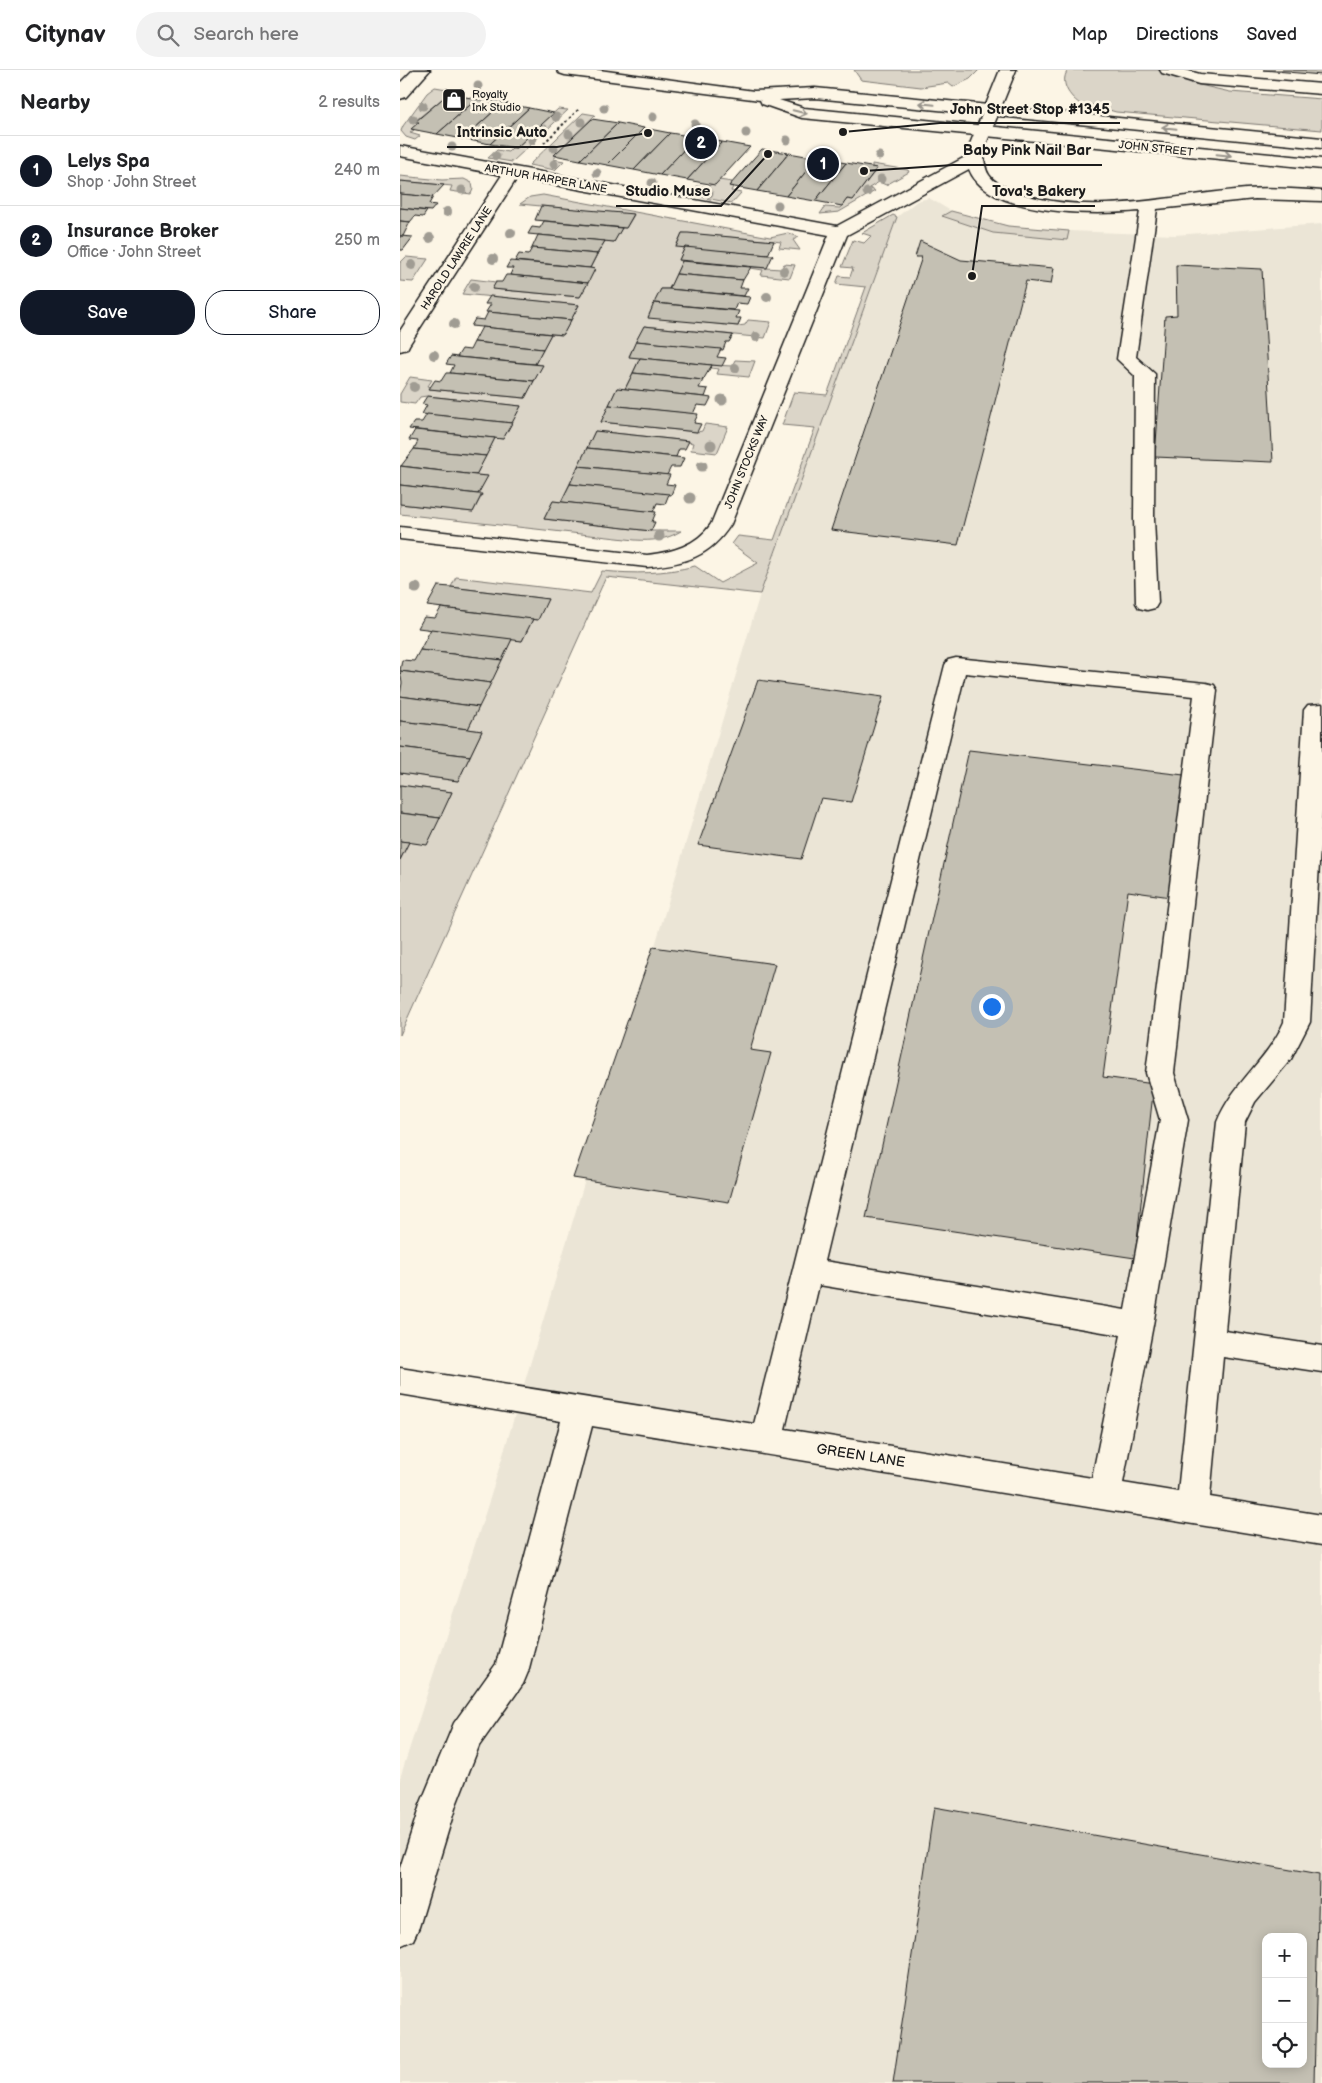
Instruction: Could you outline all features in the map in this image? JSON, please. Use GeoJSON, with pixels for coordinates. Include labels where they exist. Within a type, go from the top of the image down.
{"type":"FeatureCollection","features":[{"type":"Feature","properties":{"kind":"street"},"geometry":{"type":"LineString","coordinates":[[400,94],[422,70]]}},
{"type":"Feature","properties":{"kind":"street","name":"JOHN STREET"},"geometry":{"type":"LineString","coordinates":[[565,70],[754,96],[815,93],[1322,143]]}},
{"type":"Feature","properties":{"kind":"street"},"geometry":{"type":"LineString","coordinates":[[1008,70],[976,149],[975,159],[980,174],[987,183],[1002,192],[1022,199],[1057,206],[1087,208],[1149,206],[1247,194],[1322,196]]}},
{"type":"Feature","properties":{"kind":"street"},"geometry":{"type":"LineString","coordinates":[[1168,70],[1199,79],[1322,89]]}},
{"type":"Feature","properties":{"kind":"street","name":"JOHN STREET"},"geometry":{"type":"LineString","coordinates":[[754,96],[802,113],[1322,164]]}},
{"type":"Feature","properties":{"kind":"street","name":"ARTHUR HARPER LANE"},"geometry":{"type":"LineString","coordinates":[[400,151],[839,232]]}},
{"type":"Feature","properties":{"kind":"street"},"geometry":{"type":"LineString","coordinates":[[839,232],[975,159]]}},
{"type":"Feature","properties":{"kind":"street","name":"HAROLD LAWRIE LANE"},"geometry":{"type":"LineString","coordinates":[[400,345],[512,172]]}},
{"type":"Feature","properties":{"kind":"street"},"geometry":{"type":"LineString","coordinates":[[1147,604],[1144,519],[1144,374],[1126,358],[1149,206]]}},
{"type":"Feature","properties":{"kind":"street","name":"JOHN STOCKS WAY"},"geometry":{"type":"LineString","coordinates":[[400,534],[647,561],[677,557],[702,546],[717,531],[721,524],[839,232]]}},
{"type":"Feature","properties":{"kind":"street"},"geometry":{"type":"LineString","coordinates":[[766,1440],[956,665],[1206,690],[1160,1073],[1174,1120],[1138,1325],[1114,1442],[1106,1495]]}},
{"type":"Feature","properties":{"kind":"street"},"geometry":{"type":"LineString","coordinates":[[1193,1509],[1231,1122],[1245,1093],[1279,1056],[1297,1022],[1314,876],[1317,784],[1316,710],[1322,711]]}},
{"type":"Feature","properties":{"kind":"street"},"geometry":{"type":"LineString","coordinates":[[807,1271],[1138,1325]]}},
{"type":"Feature","properties":{"kind":"street"},"geometry":{"type":"LineString","coordinates":[[1209,1342],[1322,1359]]}},
{"type":"Feature","properties":{"kind":"street","name":"GREEN LANE"},"geometry":{"type":"LineString","coordinates":[[400,1381],[1322,1530]]}},
{"type":"Feature","properties":{"kind":"street"},"geometry":{"type":"LineString","coordinates":[[400,1927],[438,1805],[466,1735],[511,1672],[580,1410]]}},
{"type":"Feature","properties":{"kind":"path"},"geometry":{"type":"LineString","coordinates":[[541,146],[580,109]]}},
{"type":"Feature","properties":{"kind":"shaded area"},"geometry":{"type":"Polygon","coordinates":[[[854,70],[979,70],[970,79],[953,87],[948,83],[921,87],[861,80],[854,70]]]}},
{"type":"Feature","properties":{"kind":"shaded area"},"geometry":{"type":"Polygon","coordinates":[[[1068,70],[1174,70],[1191,83],[1230,92],[1322,99],[1322,130],[1116,112],[1092,105],[1085,107],[1075,100],[1068,91],[1065,75],[1068,70]]]}},
{"type":"Feature","properties":{"kind":"shaded area"},"geometry":{"type":"Polygon","coordinates":[[[435,87],[459,91],[453,95],[448,94],[415,121],[419,122],[410,133],[420,136],[415,140],[406,137],[401,131],[403,126],[427,93],[435,87]]]}},
{"type":"Feature","properties":{"kind":"shaded area"},"geometry":{"type":"Polygon","coordinates":[[[558,109],[568,110],[512,162],[488,158],[497,150],[508,152],[512,148],[516,148],[558,109]]]}},
{"type":"Feature","properties":{"kind":"shaded area"},"geometry":{"type":"Polygon","coordinates":[[[583,113],[595,115],[554,155],[557,156],[553,159],[564,161],[555,170],[529,165],[583,113]]]}},
{"type":"Feature","properties":{"kind":"shaded area"},"geometry":{"type":"Polygon","coordinates":[[[872,164],[908,170],[909,172],[886,185],[879,182],[869,188],[875,191],[839,212],[820,214],[825,207],[840,208],[847,199],[853,199],[877,169],[872,167],[872,164]]]}},
{"type":"Feature","properties":{"kind":"shaded area"},"geometry":{"type":"Polygon","coordinates":[[[400,176],[442,180],[464,179],[472,183],[473,189],[471,194],[450,191],[452,186],[400,181],[400,176]]]}},
{"type":"Feature","properties":{"kind":"shaded area"},"geometry":{"type":"Polygon","coordinates":[[[719,180],[732,182],[729,186],[733,187],[731,191],[741,193],[732,203],[689,195],[697,186],[707,187],[719,180]]]}},
{"type":"Feature","properties":{"kind":"shaded area"},"geometry":{"type":"Polygon","coordinates":[[[543,195],[770,237],[788,233],[799,237],[793,240],[800,250],[779,248],[781,242],[682,233],[676,246],[685,247],[679,260],[682,261],[669,289],[661,289],[648,317],[738,326],[745,325],[748,320],[771,322],[765,338],[644,326],[629,356],[640,358],[625,389],[617,388],[601,422],[697,432],[702,431],[705,424],[728,427],[717,453],[691,450],[693,443],[689,441],[595,431],[561,502],[553,501],[544,519],[651,531],[681,531],[670,536],[653,540],[635,540],[400,514],[400,504],[473,512],[482,495],[478,494],[487,476],[476,475],[495,438],[503,439],[521,406],[427,396],[420,397],[415,404],[400,402],[400,394],[410,377],[432,380],[428,386],[431,387],[430,389],[525,398],[542,365],[535,364],[551,334],[563,335],[579,305],[462,294],[471,279],[496,282],[493,289],[580,297],[595,269],[590,268],[605,241],[614,242],[622,228],[626,228],[634,215],[520,204],[530,197],[543,195]]]}},
{"type":"Feature","properties":{"kind":"shaded area"},"geometry":{"type":"Polygon","coordinates":[[[929,198],[951,211],[984,221],[1021,228],[1175,235],[1322,224],[1322,2083],[400,2083],[400,1778],[491,1495],[760,594],[897,217],[917,201],[929,198]]]}},
{"type":"Feature","properties":{"kind":"shaded area"},"geometry":{"type":"Polygon","coordinates":[[[951,211],[1008,226],[1069,231],[1067,240],[993,233],[942,216],[951,211]]]}},
{"type":"Feature","properties":{"kind":"shaded area"},"geometry":{"type":"Polygon","coordinates":[[[893,215],[897,217],[760,594],[606,577],[400,1035],[400,860],[409,842],[427,844],[452,792],[400,785],[400,773],[458,781],[482,731],[468,729],[512,639],[522,641],[533,619],[548,599],[451,587],[456,577],[591,593],[602,571],[649,573],[695,566],[720,583],[758,563],[732,544],[738,536],[774,540],[815,428],[782,425],[794,392],[827,395],[866,287],[836,284],[839,276],[850,277],[853,268],[842,267],[853,240],[864,243],[871,236],[862,233],[893,215]]]}},
{"type":"Feature","properties":{"kind":"shaded area"},"geometry":{"type":"Polygon","coordinates":[[[406,257],[428,259],[413,282],[400,281],[400,263],[406,257]]]}},
{"type":"Feature","properties":{"kind":"shaded area"},"geometry":{"type":"Polygon","coordinates":[[[784,264],[795,265],[790,278],[761,275],[763,270],[750,268],[781,269],[784,264]]]}},
{"type":"Feature","properties":{"kind":"shaded area"},"geometry":{"type":"Polygon","coordinates":[[[735,360],[755,361],[749,377],[717,374],[719,369],[711,368],[712,365],[732,366],[735,360]]]}},
{"type":"Feature","properties":{"kind":"building"},"geometry":{"type":"Polygon","coordinates":[[[1263,70],[1322,70],[1322,75],[1263,70]]]}},
{"type":"Feature","properties":{"kind":"building"},"geometry":{"type":"Polygon","coordinates":[[[448,94],[477,99],[437,134],[411,129],[419,122],[415,122],[448,94]]]}},
{"type":"Feature","properties":{"kind":"building"},"geometry":{"type":"Polygon","coordinates":[[[477,99],[503,103],[463,139],[437,134],[477,99]]]}},
{"type":"Feature","properties":{"kind":"building"},"geometry":{"type":"Polygon","coordinates":[[[503,103],[529,108],[490,144],[463,139],[503,103]]]}},
{"type":"Feature","properties":{"kind":"building"},"geometry":{"type":"Polygon","coordinates":[[[529,108],[554,113],[516,148],[490,144],[529,108]]]}},
{"type":"Feature","properties":{"kind":"building"},"geometry":{"type":"Polygon","coordinates":[[[592,119],[618,123],[580,160],[554,155],[592,119]]]}},
{"type":"Feature","properties":{"kind":"building"},"geometry":{"type":"Polygon","coordinates":[[[618,123],[644,128],[607,165],[580,160],[618,123]]]}},
{"type":"Feature","properties":{"kind":"building"},"geometry":{"type":"Polygon","coordinates":[[[644,128],[670,133],[634,170],[607,165],[644,128]]]}},
{"type":"Feature","properties":{"kind":"building"},"geometry":{"type":"Polygon","coordinates":[[[670,133],[696,137],[660,175],[634,170],[670,133]]]}},
{"type":"Feature","properties":{"kind":"building"},"geometry":{"type":"Polygon","coordinates":[[[696,137],[722,142],[687,180],[660,175],[696,137]]]}},
{"type":"Feature","properties":{"kind":"building"},"geometry":{"type":"Polygon","coordinates":[[[722,142],[750,147],[715,185],[687,180],[722,142]]]}},
{"type":"Feature","properties":{"kind":"building"},"geometry":{"type":"Polygon","coordinates":[[[762,149],[789,153],[757,191],[729,186],[762,149]]]}},
{"type":"Feature","properties":{"kind":"building"},"geometry":{"type":"Polygon","coordinates":[[[789,153],[817,158],[786,196],[757,191],[789,153]]]}},
{"type":"Feature","properties":{"kind":"building"},"geometry":{"type":"Polygon","coordinates":[[[817,158],[846,163],[815,201],[786,196],[817,158]]]}},
{"type":"Feature","properties":{"kind":"building"},"geometry":{"type":"Polygon","coordinates":[[[846,163],[877,168],[853,200],[847,199],[842,206],[815,201],[846,163]]]}},
{"type":"Feature","properties":{"kind":"building"},"geometry":{"type":"Polygon","coordinates":[[[400,181],[444,185],[433,197],[400,194],[400,181]]]}},
{"type":"Feature","properties":{"kind":"building"},"geometry":{"type":"Polygon","coordinates":[[[400,194],[433,197],[429,204],[436,205],[431,211],[400,208],[400,194]]]}},
{"type":"Feature","properties":{"kind":"building"},"geometry":{"type":"Polygon","coordinates":[[[541,206],[634,214],[626,228],[535,220],[541,206]]]}},
{"type":"Feature","properties":{"kind":"building"},"geometry":{"type":"Polygon","coordinates":[[[400,208],[427,211],[423,217],[415,216],[410,222],[400,221],[400,208]]]}},
{"type":"Feature","properties":{"kind":"building"},"geometry":{"type":"Polygon","coordinates":[[[400,221],[410,222],[403,236],[400,236],[400,221]]]}},
{"type":"Feature","properties":{"kind":"building"},"geometry":{"type":"Polygon","coordinates":[[[544,221],[622,228],[614,242],[528,234],[532,227],[540,228],[544,221]]]}},
{"type":"Feature","properties":{"kind":"building"},"geometry":{"type":"Polygon","coordinates":[[[682,233],[774,241],[768,255],[676,247],[682,233]]]}},
{"type":"Feature","properties":{"kind":"building"},"geometry":{"type":"Polygon","coordinates":[[[538,235],[605,241],[597,254],[532,248],[538,235]]]}},
{"type":"Feature","properties":{"kind":"building"},"geometry":{"type":"Polygon","coordinates":[[[400,236],[413,237],[403,250],[400,250],[400,236]]]}},
{"type":"Feature","properties":{"kind":"building"},"geometry":{"type":"Polygon","coordinates":[[[920,241],[961,260],[1054,268],[1051,284],[1026,281],[958,545],[831,530],[922,257],[915,257],[920,241]]]}},
{"type":"Feature","properties":{"kind":"building"},"geometry":{"type":"Polygon","coordinates":[[[685,247],[773,255],[767,268],[679,260],[685,247]]]}},
{"type":"Feature","properties":{"kind":"building"},"geometry":{"type":"Polygon","coordinates":[[[532,248],[597,254],[590,268],[515,261],[519,254],[528,255],[532,248]]]}},
{"type":"Feature","properties":{"kind":"building"},"geometry":{"type":"Polygon","coordinates":[[[510,261],[595,269],[588,283],[510,275],[513,268],[506,268],[510,261]]]}},
{"type":"Feature","properties":{"kind":"building"},"geometry":{"type":"Polygon","coordinates":[[[682,261],[751,267],[743,280],[676,274],[682,261]]]}},
{"type":"Feature","properties":{"kind":"building"},"geometry":{"type":"Polygon","coordinates":[[[1176,265],[1262,269],[1273,462],[1155,457],[1165,316],[1177,315],[1176,265]]]}},
{"type":"Feature","properties":{"kind":"building"},"geometry":{"type":"Polygon","coordinates":[[[676,274],[743,280],[740,288],[748,288],[744,296],[669,289],[676,274]]]}},
{"type":"Feature","properties":{"kind":"building"},"geometry":{"type":"Polygon","coordinates":[[[506,275],[588,283],[580,297],[492,289],[496,282],[502,282],[506,275]]]}},
{"type":"Feature","properties":{"kind":"building"},"geometry":{"type":"Polygon","coordinates":[[[661,289],[750,297],[747,304],[737,303],[734,310],[654,303],[661,289]]]}},
{"type":"Feature","properties":{"kind":"building"},"geometry":{"type":"Polygon","coordinates":[[[490,296],[579,305],[571,320],[486,312],[491,304],[485,304],[490,296]]]}},
{"type":"Feature","properties":{"kind":"building"},"geometry":{"type":"Polygon","coordinates":[[[654,303],[739,311],[736,318],[741,318],[738,326],[648,318],[654,303]]]}},
{"type":"Feature","properties":{"kind":"building"},"geometry":{"type":"Polygon","coordinates":[[[488,312],[571,320],[563,335],[471,326],[475,319],[484,320],[488,312]]]}},
{"type":"Feature","properties":{"kind":"building"},"geometry":{"type":"Polygon","coordinates":[[[644,326],[733,335],[729,342],[726,342],[723,350],[636,341],[644,326]]]}},
{"type":"Feature","properties":{"kind":"building"},"geometry":{"type":"Polygon","coordinates":[[[482,327],[551,334],[543,349],[474,342],[482,327]]]}},
{"type":"Feature","properties":{"kind":"building"},"geometry":{"type":"Polygon","coordinates":[[[636,341],[721,349],[717,357],[726,358],[722,366],[629,357],[636,341]]]}},
{"type":"Feature","properties":{"kind":"building"},"geometry":{"type":"Polygon","coordinates":[[[474,342],[543,349],[535,364],[457,357],[462,349],[470,350],[474,342]]]}},
{"type":"Feature","properties":{"kind":"building"},"geometry":{"type":"Polygon","coordinates":[[[451,356],[543,365],[534,381],[450,373],[454,365],[446,364],[451,356]]]}},
{"type":"Feature","properties":{"kind":"building"},"geometry":{"type":"Polygon","coordinates":[[[640,358],[712,365],[703,380],[633,373],[640,358]]]}},
{"type":"Feature","properties":{"kind":"building"},"geometry":{"type":"Polygon","coordinates":[[[446,373],[534,381],[525,398],[429,389],[435,380],[441,381],[446,373]]]}},
{"type":"Feature","properties":{"kind":"building"},"geometry":{"type":"Polygon","coordinates":[[[633,373],[703,380],[699,388],[708,389],[705,397],[625,389],[633,373]]]}},
{"type":"Feature","properties":{"kind":"building"},"geometry":{"type":"Polygon","coordinates":[[[617,388],[711,398],[707,406],[697,405],[693,414],[609,405],[617,388]]]}},
{"type":"Feature","properties":{"kind":"building"},"geometry":{"type":"Polygon","coordinates":[[[427,396],[521,406],[512,423],[422,414],[427,405],[422,404],[427,396]]]}},
{"type":"Feature","properties":{"kind":"building"},"geometry":{"type":"Polygon","coordinates":[[[609,405],[698,414],[694,423],[701,424],[697,432],[601,422],[609,405]]]}},
{"type":"Feature","properties":{"kind":"building"},"geometry":{"type":"Polygon","coordinates":[[[427,414],[512,423],[503,439],[409,429],[414,422],[422,422],[427,414]]]}},
{"type":"Feature","properties":{"kind":"building"},"geometry":{"type":"Polygon","coordinates":[[[415,430],[495,438],[486,456],[414,449],[418,441],[409,440],[415,430]]]}},
{"type":"Feature","properties":{"kind":"building"},"geometry":{"type":"Polygon","coordinates":[[[595,431],[689,441],[685,449],[679,449],[676,457],[587,448],[595,431]]]}},
{"type":"Feature","properties":{"kind":"building"},"geometry":{"type":"Polygon","coordinates":[[[587,448],[684,458],[680,467],[671,467],[667,475],[578,466],[587,448]]]}},
{"type":"Feature","properties":{"kind":"building"},"geometry":{"type":"Polygon","coordinates":[[[414,449],[486,456],[476,475],[401,466],[414,449]]]}},
{"type":"Feature","properties":{"kind":"building"},"geometry":{"type":"Polygon","coordinates":[[[400,466],[488,476],[478,494],[400,485],[400,466]]]}},
{"type":"Feature","properties":{"kind":"building"},"geometry":{"type":"Polygon","coordinates":[[[578,466],[670,475],[666,484],[675,485],[671,495],[570,484],[578,466]]]}},
{"type":"Feature","properties":{"kind":"building"},"geometry":{"type":"Polygon","coordinates":[[[570,484],[669,494],[665,504],[657,503],[653,512],[561,502],[570,484]]]}},
{"type":"Feature","properties":{"kind":"building"},"geometry":{"type":"Polygon","coordinates":[[[400,485],[482,494],[473,512],[400,504],[400,485]]]}},
{"type":"Feature","properties":{"kind":"building"},"geometry":{"type":"Polygon","coordinates":[[[553,501],[656,512],[652,522],[655,522],[651,531],[544,519],[553,501]]]}},
{"type":"Feature","properties":{"kind":"building"},"geometry":{"type":"Polygon","coordinates":[[[438,586],[548,599],[538,620],[427,606],[438,586]]]}},
{"type":"Feature","properties":{"kind":"building"},"geometry":{"type":"Polygon","coordinates":[[[441,608],[533,619],[522,641],[418,628],[424,617],[435,618],[441,608]]]}},
{"type":"Feature","properties":{"kind":"building"},"geometry":{"type":"Polygon","coordinates":[[[431,629],[512,639],[502,660],[420,650],[431,629]]]}},
{"type":"Feature","properties":{"kind":"building"},"geometry":{"type":"Polygon","coordinates":[[[420,650],[502,660],[491,683],[400,671],[402,660],[414,661],[420,650]]]}},
{"type":"Feature","properties":{"kind":"building"},"geometry":{"type":"Polygon","coordinates":[[[400,671],[491,683],[479,707],[400,696],[402,683],[400,671]]]}},
{"type":"Feature","properties":{"kind":"building"},"geometry":{"type":"Polygon","coordinates":[[[758,680],[883,697],[851,802],[821,798],[801,859],[698,845],[758,680]]]}},
{"type":"Feature","properties":{"kind":"building"},"geometry":{"type":"Polygon","coordinates":[[[400,696],[479,707],[468,729],[400,721],[400,696]]]}},
{"type":"Feature","properties":{"kind":"building"},"geometry":{"type":"Polygon","coordinates":[[[400,721],[482,731],[470,756],[400,747],[400,721]]]}},
{"type":"Feature","properties":{"kind":"building"},"geometry":{"type":"Polygon","coordinates":[[[400,747],[470,756],[458,781],[400,773],[400,747]]]}},
{"type":"Feature","properties":{"kind":"building"},"geometry":{"type":"Polygon","coordinates":[[[969,750],[1184,775],[1171,897],[1128,891],[1103,1077],[1154,1084],[1135,1258],[866,1218],[969,750]]]}},
{"type":"Feature","properties":{"kind":"building"},"geometry":{"type":"Polygon","coordinates":[[[400,785],[452,792],[440,818],[400,813],[400,785]]]}},
{"type":"Feature","properties":{"kind":"building"},"geometry":{"type":"Polygon","coordinates":[[[400,813],[440,818],[427,845],[400,841],[400,813]]]}},
{"type":"Feature","properties":{"kind":"building"},"geometry":{"type":"Polygon","coordinates":[[[400,841],[409,842],[400,860],[400,841]]]}},
{"type":"Feature","properties":{"kind":"building"},"geometry":{"type":"Polygon","coordinates":[[[653,947],[775,964],[750,1050],[771,1053],[729,1202],[573,1178],[653,947]]]}},
{"type":"Feature","properties":{"kind":"building"},"geometry":{"type":"Polygon","coordinates":[[[934,1807],[1319,1875],[1314,2083],[893,2083],[934,1807]]]}},
{"type":"Feature","properties":{"kind":"place","name":"Royalty Ink Studio"},"geometry":{"type":"Point","coordinates":[454,100]}},
{"type":"Feature","properties":{"kind":"place","name":"John Street Stop #1345"},"geometry":{"type":"Point","coordinates":[843,132]}},
{"type":"Feature","properties":{"kind":"place","name":"Intrinsic Auto"},"geometry":{"type":"Point","coordinates":[648,133]}},
{"type":"Feature","properties":{"kind":"place","name":"Insurance Broker"},"geometry":{"type":"Point","coordinates":[701,143]}},
{"type":"Feature","properties":{"kind":"place","name":"Studio Muse"},"geometry":{"type":"Point","coordinates":[768,154]}},
{"type":"Feature","properties":{"kind":"place","name":"Lelys Spa"},"geometry":{"type":"Point","coordinates":[823,164]}},
{"type":"Feature","properties":{"kind":"place","name":"Baby Pink Nail Bar"},"geometry":{"type":"Point","coordinates":[864,171]}},
{"type":"Feature","properties":{"kind":"place","name":"Tova's Bakery"},"geometry":{"type":"Point","coordinates":[972,276]}}]}
